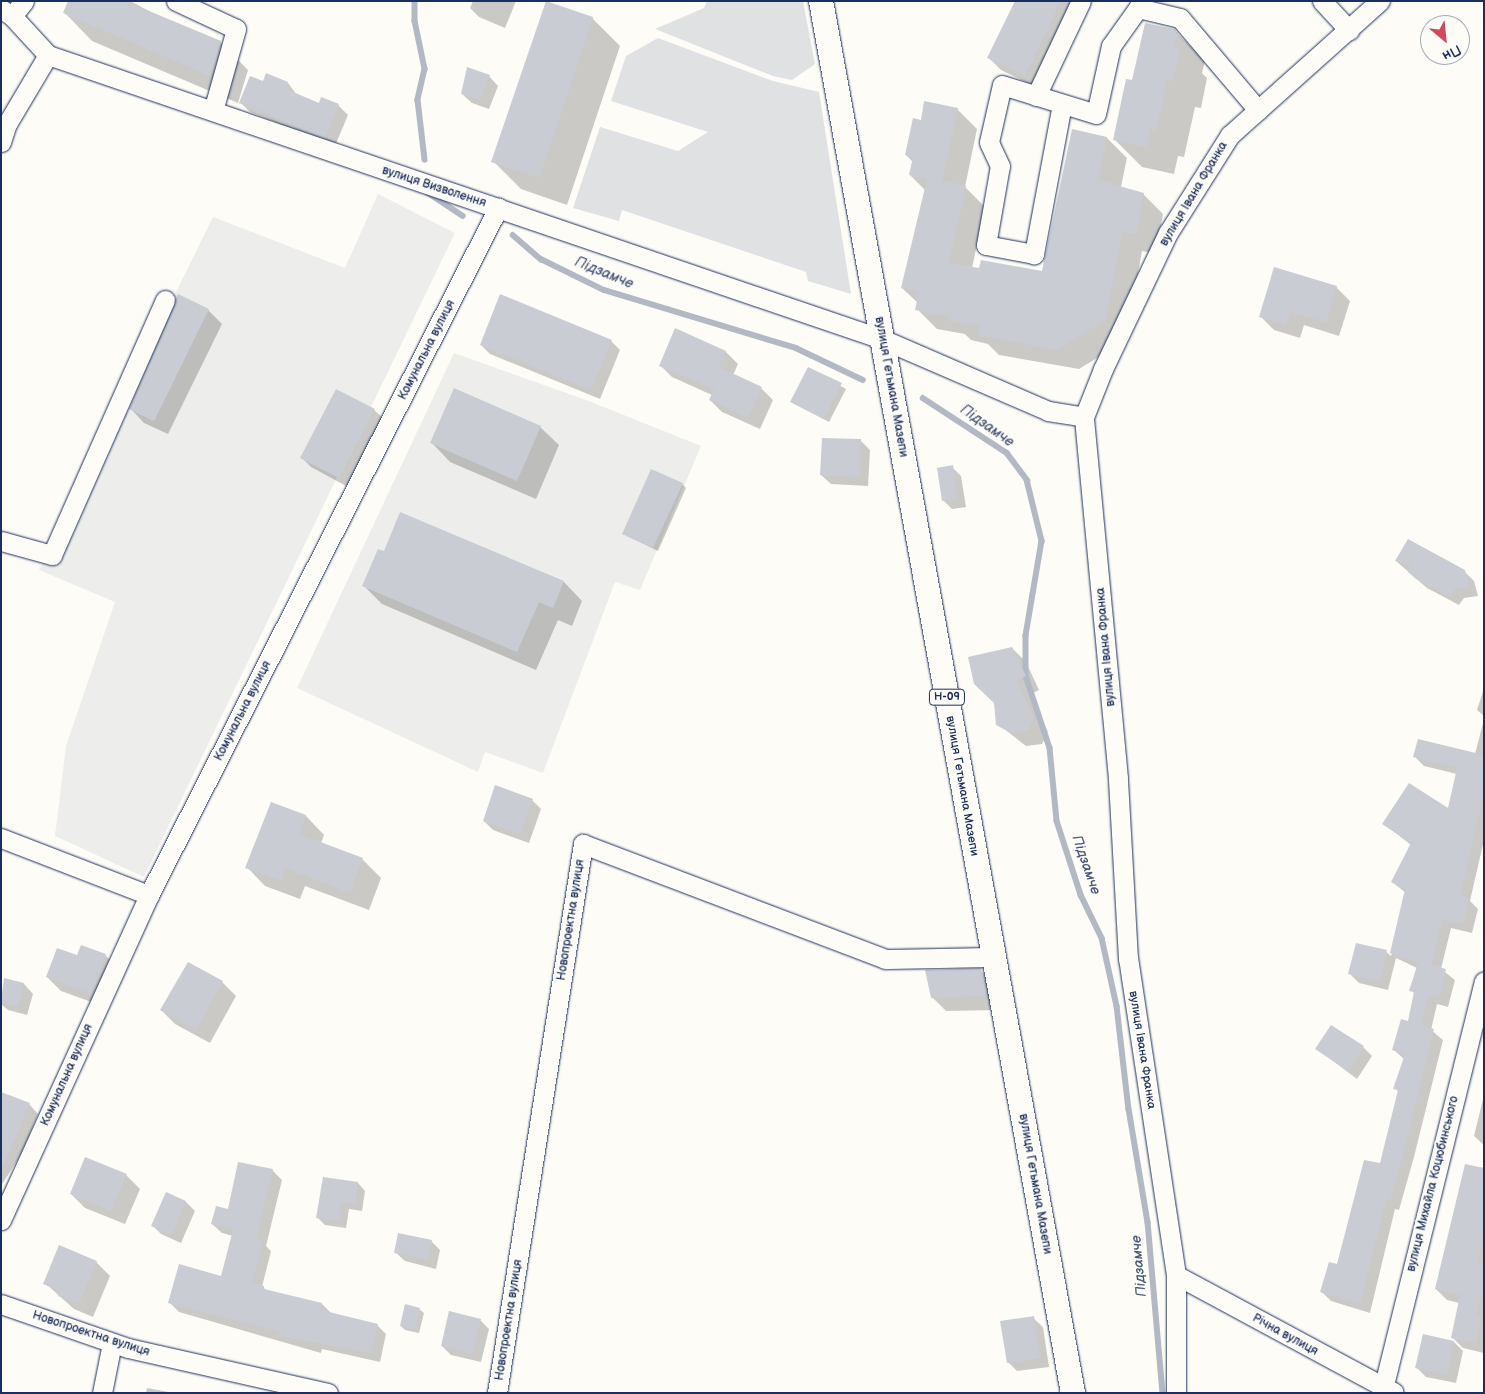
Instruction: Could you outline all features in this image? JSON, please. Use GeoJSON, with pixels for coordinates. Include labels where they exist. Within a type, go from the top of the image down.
{"type":"FeatureCollection","features":[{"type":"Feature","properties":{"kind":"main road","name":"вулиця Гетьмана Мазепи"},"geometry":{"type":"LineString","coordinates":[[821,1],[1073,1393]]}},
{"type":"Feature","properties":{"kind":"street"},"geometry":{"type":"LineString","coordinates":[[7,13],[24,1]]}},
{"type":"Feature","properties":{"kind":"street"},"geometry":{"type":"LineString","coordinates":[[176,1],[236,29],[213,111]]}},
{"type":"Feature","properties":{"kind":"street"},"geometry":{"type":"LineString","coordinates":[[1036,96],[1081,1]]}},
{"type":"Feature","properties":{"kind":"street"},"geometry":{"type":"LineString","coordinates":[[1322,1],[1349,30]]}},
{"type":"Feature","properties":{"kind":"street","name":"вулиця Івана Франка"},"geometry":{"type":"LineString","coordinates":[[1176,1393],[1176,1275],[1128,959],[1118,778],[1084,417],[1103,369],[1168,233],[1230,135],[1380,1]]}},
{"type":"Feature","properties":{"kind":"street"},"geometry":{"type":"LineString","coordinates":[[1062,104],[1034,254],[986,245],[1000,166],[989,142],[1002,86],[1096,114],[1112,46],[1138,8],[1180,18],[1258,110]]}},
{"type":"Feature","properties":{"kind":"street","name":"вулиця Визволення"},"geometry":{"type":"LineString","coordinates":[[7,13],[48,54],[882,339],[1048,411],[1084,417]]}},
{"type":"Feature","properties":{"kind":"street"},"geometry":{"type":"LineString","coordinates":[[1,142],[7,124],[48,54]]}},
{"type":"Feature","properties":{"kind":"street","name":"Комунальна вулиця"},"geometry":{"type":"LineString","coordinates":[[1,1220],[149,895],[498,208]]}},
{"type":"Feature","properties":{"kind":"street"},"geometry":{"type":"LineString","coordinates":[[1,541],[52,554],[165,300]]}},
{"type":"Feature","properties":{"kind":"street"},"geometry":{"type":"LineString","coordinates":[[1,838],[149,895]]}},
{"type":"Feature","properties":{"kind":"street","name":"Новопроектна вулиця"},"geometry":{"type":"LineString","coordinates":[[497,1393],[582,844],[885,959],[993,957]]}},
{"type":"Feature","properties":{"kind":"street","name":"вулиця Михайла Коцюбинського"},"geometry":{"type":"LineString","coordinates":[[1386,1391],[1477,1035],[1484,981]]}},
{"type":"Feature","properties":{"kind":"street","name":"Річна вулиця"},"geometry":{"type":"LineString","coordinates":[[1176,1275],[1386,1391]]}},
{"type":"Feature","properties":{"kind":"street","name":"Новопроектна вулиця"},"geometry":{"type":"LineString","coordinates":[[1,1304],[112,1343],[302,1390],[328,1393]]}},
{"type":"Feature","properties":{"kind":"street"},"geometry":{"type":"LineString","coordinates":[[102,1393],[112,1343]]}},
{"type":"Feature","properties":{"kind":"shaded area"},"geometry":{"type":"Polygon","coordinates":[[[707,1],[803,1],[815,64],[792,80],[773,76],[655,29],[704,8],[707,1]]]}},
{"type":"Feature","properties":{"kind":"shaded area"},"geometry":{"type":"Polygon","coordinates":[[[658,38],[773,81],[819,92],[851,294],[808,281],[806,272],[622,210],[619,221],[573,208],[600,127],[678,151],[708,132],[611,101],[626,56],[658,38]]]}},
{"type":"Feature","properties":{"kind":"shaded area"},"geometry":{"type":"Polygon","coordinates":[[[378,194],[455,233],[144,877],[55,836],[66,746],[115,602],[39,570],[213,217],[345,268],[378,194]]]}},
{"type":"Feature","properties":{"kind":"shaded area"},"geometry":{"type":"Polygon","coordinates":[[[454,353],[589,401],[701,446],[640,590],[615,582],[543,773],[485,752],[478,772],[297,688],[454,353]]]}},
{"type":"Feature","properties":{"kind":"building"},"geometry":{"type":"Polygon","coordinates":[[[68,1],[125,1],[221,41],[210,76],[63,13],[68,1]]]}},
{"type":"Feature","properties":{"kind":"building"},"geometry":{"type":"Polygon","coordinates":[[[546,1],[593,17],[539,178],[491,162],[546,1]]]}},
{"type":"Feature","properties":{"kind":"building"},"geometry":{"type":"Polygon","coordinates":[[[1015,1],[1061,1],[1025,76],[987,58],[1015,1]]]}},
{"type":"Feature","properties":{"kind":"building"},"geometry":{"type":"Polygon","coordinates":[[[1145,23],[1174,29],[1178,33],[1174,48],[1180,49],[1173,81],[1167,80],[1156,131],[1150,129],[1146,147],[1113,140],[1126,79],[1132,80],[1145,23]]]}},
{"type":"Feature","properties":{"kind":"building"},"geometry":{"type":"Polygon","coordinates":[[[467,67],[490,75],[480,100],[461,94],[467,67]]]}},
{"type":"Feature","properties":{"kind":"building"},"geometry":{"type":"Polygon","coordinates":[[[266,73],[288,82],[286,89],[319,103],[321,97],[339,104],[325,138],[239,103],[250,76],[263,81],[266,73]]]}},
{"type":"Feature","properties":{"kind":"building"},"geometry":{"type":"Polygon","coordinates":[[[924,101],[958,108],[942,181],[966,186],[949,263],[979,268],[981,260],[1042,271],[1072,129],[1107,137],[1098,180],[1144,193],[1136,234],[1122,232],[1106,319],[1058,350],[978,335],[979,326],[949,321],[950,316],[915,310],[919,292],[901,288],[927,179],[909,175],[913,157],[905,155],[913,118],[921,120],[924,101]]]}},
{"type":"Feature","properties":{"kind":"building"},"geometry":{"type":"Polygon","coordinates":[[[1274,267],[1337,286],[1326,322],[1290,312],[1286,325],[1259,317],[1274,267]]]}},
{"type":"Feature","properties":{"kind":"building"},"geometry":{"type":"Polygon","coordinates":[[[178,294],[209,309],[154,421],[129,409],[178,294]]]}},
{"type":"Feature","properties":{"kind":"building"},"geometry":{"type":"Polygon","coordinates":[[[500,294],[612,340],[591,390],[480,345],[500,294]]]}},
{"type":"Feature","properties":{"kind":"building"},"geometry":{"type":"Polygon","coordinates":[[[675,328],[726,351],[719,367],[762,387],[748,418],[709,400],[714,389],[659,366],[675,328]]]}},
{"type":"Feature","properties":{"kind":"building"},"geometry":{"type":"Polygon","coordinates":[[[808,367],[842,383],[824,419],[790,402],[808,367]]]}},
{"type":"Feature","properties":{"kind":"building"},"geometry":{"type":"Polygon","coordinates":[[[454,388],[541,426],[517,481],[430,443],[454,388]]]}},
{"type":"Feature","properties":{"kind":"building"},"geometry":{"type":"Polygon","coordinates":[[[336,389],[375,409],[339,478],[300,458],[336,389]]]}},
{"type":"Feature","properties":{"kind":"building"},"geometry":{"type":"Polygon","coordinates":[[[822,438],[861,439],[859,477],[820,475],[822,438]]]}},
{"type":"Feature","properties":{"kind":"building"},"geometry":{"type":"Polygon","coordinates":[[[953,465],[957,498],[942,501],[937,468],[953,465]]]}},
{"type":"Feature","properties":{"kind":"building"},"geometry":{"type":"Polygon","coordinates":[[[651,469],[683,483],[653,548],[622,534],[651,469]]]}},
{"type":"Feature","properties":{"kind":"building"},"geometry":{"type":"Polygon","coordinates":[[[400,512],[564,581],[553,608],[539,602],[517,652],[362,586],[378,549],[384,551],[400,512]]]}},
{"type":"Feature","properties":{"kind":"building"},"geometry":{"type":"Polygon","coordinates":[[[1408,539],[1465,570],[1470,587],[1455,589],[1450,597],[1416,579],[1408,572],[1410,565],[1395,561],[1408,539]]]}},
{"type":"Feature","properties":{"kind":"building"},"geometry":{"type":"Polygon","coordinates":[[[1012,647],[1026,676],[1016,681],[1034,717],[1028,730],[1011,733],[996,725],[994,703],[974,684],[968,657],[1012,647]]]}},
{"type":"Feature","properties":{"kind":"building"},"geometry":{"type":"Polygon","coordinates":[[[1418,739],[1484,755],[1484,794],[1460,896],[1469,898],[1463,924],[1442,919],[1431,965],[1446,969],[1439,998],[1428,995],[1421,1025],[1434,1029],[1405,1147],[1390,1201],[1386,1200],[1360,1304],[1320,1292],[1329,1262],[1337,1264],[1364,1160],[1380,1163],[1398,1090],[1393,1089],[1405,1054],[1392,1050],[1401,1019],[1408,1021],[1414,992],[1409,991],[1418,963],[1390,953],[1405,889],[1391,882],[1411,843],[1382,824],[1409,783],[1448,808],[1457,768],[1413,757],[1418,739]]]}},
{"type":"Feature","properties":{"kind":"building"},"geometry":{"type":"Polygon","coordinates":[[[495,785],[533,799],[520,834],[483,821],[495,785]]]}},
{"type":"Feature","properties":{"kind":"building"},"geometry":{"type":"Polygon","coordinates":[[[271,802],[306,815],[299,834],[363,858],[350,893],[286,868],[281,881],[245,868],[271,802]]]}},
{"type":"Feature","properties":{"kind":"building"},"geometry":{"type":"Polygon","coordinates":[[[1356,943],[1387,950],[1380,982],[1348,974],[1356,943]]]}},
{"type":"Feature","properties":{"kind":"building"},"geometry":{"type":"Polygon","coordinates":[[[81,945],[106,954],[91,994],[46,977],[57,948],[77,955],[81,945]]]}},
{"type":"Feature","properties":{"kind":"building"},"geometry":{"type":"Polygon","coordinates":[[[188,962],[223,981],[196,1030],[160,1010],[188,962]]]}},
{"type":"Feature","properties":{"kind":"building"},"geometry":{"type":"Polygon","coordinates":[[[981,968],[986,996],[931,998],[925,970],[981,968]]]}},
{"type":"Feature","properties":{"kind":"building"},"geometry":{"type":"Polygon","coordinates":[[[4,978],[24,983],[18,1007],[1,1002],[4,978]]]}},
{"type":"Feature","properties":{"kind":"building"},"geometry":{"type":"Polygon","coordinates":[[[1331,1025],[1364,1046],[1348,1071],[1315,1049],[1331,1025]]]}},
{"type":"Feature","properties":{"kind":"building"},"geometry":{"type":"Polygon","coordinates":[[[1,1092],[30,1103],[1,1171],[1,1092]]]}},
{"type":"Feature","properties":{"kind":"building"},"geometry":{"type":"Polygon","coordinates":[[[85,1157],[127,1174],[111,1211],[70,1194],[85,1157]]]}},
{"type":"Feature","properties":{"kind":"building"},"geometry":{"type":"Polygon","coordinates":[[[238,1162],[273,1169],[256,1239],[263,1241],[252,1283],[264,1286],[264,1289],[322,1303],[321,1310],[378,1324],[371,1353],[279,1336],[280,1332],[168,1303],[179,1264],[221,1276],[233,1230],[211,1224],[216,1206],[228,1209],[238,1162]]]}},
{"type":"Feature","properties":{"kind":"building"},"geometry":{"type":"Polygon","coordinates":[[[1465,1164],[1484,1168],[1484,1235],[1477,1262],[1484,1264],[1484,1287],[1477,1315],[1482,1316],[1476,1343],[1451,1338],[1460,1295],[1435,1289],[1465,1164]]]}},
{"type":"Feature","properties":{"kind":"building"},"geometry":{"type":"Polygon","coordinates":[[[323,1177],[358,1182],[355,1204],[341,1202],[339,1221],[316,1218],[323,1177]]]}},
{"type":"Feature","properties":{"kind":"building"},"geometry":{"type":"Polygon","coordinates":[[[166,1192],[186,1201],[172,1235],[151,1226],[166,1192]]]}},
{"type":"Feature","properties":{"kind":"building"},"geometry":{"type":"Polygon","coordinates":[[[398,1233],[432,1240],[427,1260],[394,1253],[398,1233]]]}},
{"type":"Feature","properties":{"kind":"building"},"geometry":{"type":"Polygon","coordinates":[[[59,1245],[97,1261],[79,1304],[58,1296],[60,1291],[43,1284],[59,1245]]]}},
{"type":"Feature","properties":{"kind":"building"},"geometry":{"type":"Polygon","coordinates":[[[405,1304],[420,1308],[415,1330],[400,1326],[405,1304]]]}},
{"type":"Feature","properties":{"kind":"building"},"geometry":{"type":"Polygon","coordinates":[[[449,1311],[481,1319],[472,1354],[441,1346],[449,1311]]]}},
{"type":"Feature","properties":{"kind":"building"},"geometry":{"type":"Polygon","coordinates":[[[1034,1316],[1040,1358],[1007,1363],[1000,1321],[1034,1316]]]}},
{"type":"Feature","properties":{"kind":"building"},"geometry":{"type":"Polygon","coordinates":[[[1423,1334],[1454,1341],[1447,1375],[1415,1368],[1423,1334]]]}},
{"type":"Feature","properties":{"kind":"waterway","name":"Підзамче"},"geometry":{"type":"LineString","coordinates":[[415,1],[415,21],[425,69],[418,100],[425,160]]}},
{"type":"Feature","properties":{"kind":"waterway","name":"Підзамче"},"geometry":{"type":"LineString","coordinates":[[427,192],[463,216]]}},
{"type":"Feature","properties":{"kind":"waterway","name":"Підзамче"},"geometry":{"type":"LineString","coordinates":[[513,235],[541,259],[604,290],[796,348],[863,380]]}},
{"type":"Feature","properties":{"kind":"waterway","name":"Підзамче"},"geometry":{"type":"LineString","coordinates":[[923,398],[1007,453],[1027,480],[1042,541],[1026,636],[1026,676],[1050,748],[1057,821],[1081,895],[1102,938],[1117,1006],[1129,1109],[1148,1222],[1163,1393]]}}]}
